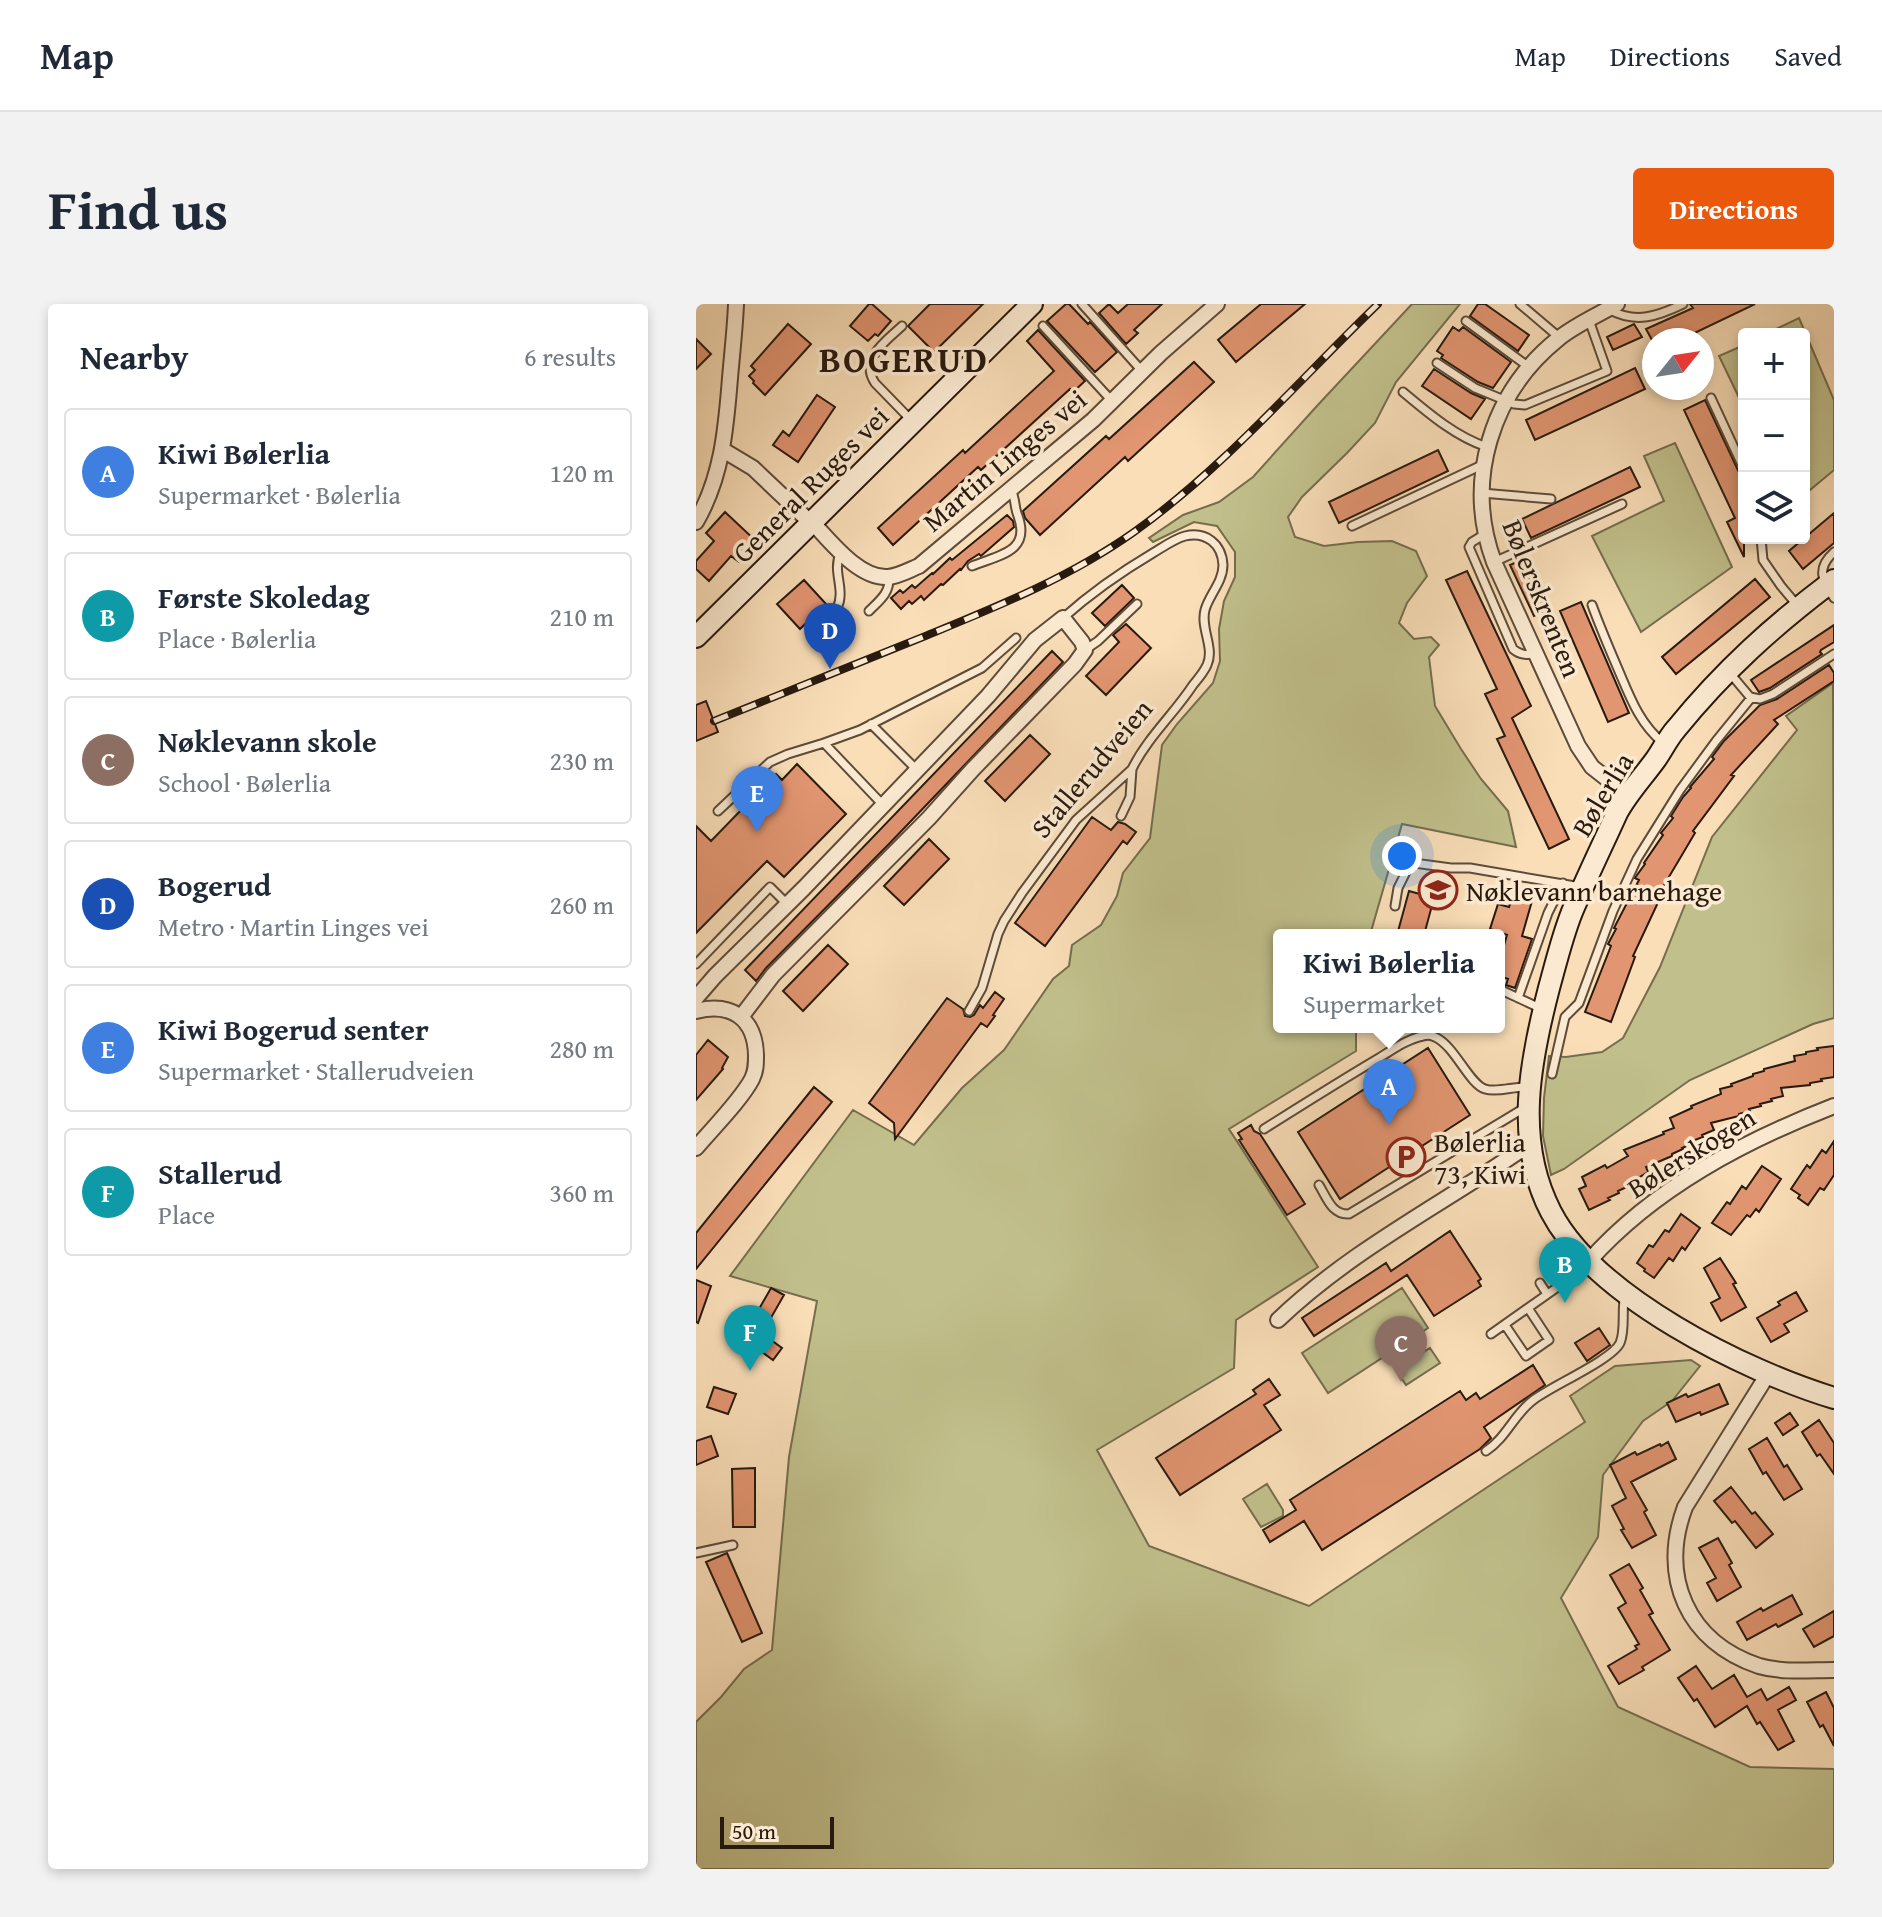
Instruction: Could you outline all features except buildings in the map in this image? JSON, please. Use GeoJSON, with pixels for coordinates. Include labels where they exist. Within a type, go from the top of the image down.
{"type":"FeatureCollection","features":[{"type":"Feature","properties":{"kind":"street"},"geometry":{"type":"LineString","coordinates":[[696,522],[710,494],[723,450],[736,304]]}},
{"type":"Feature","properties":{"kind":"street","name":"General Ruges vei"},"geometry":{"type":"LineString","coordinates":[[696,637],[1032,304]]}},
{"type":"Feature","properties":{"kind":"street","name":"Martin Linges vei"},"geometry":{"type":"LineString","coordinates":[[889,577],[919,566],[1011,490],[1093,420],[1217,304]]}},
{"type":"Feature","properties":{"kind":"street","name":"Bølerskrenten"},"geometry":{"type":"LineString","coordinates":[[1612,306],[1560,338],[1529,367],[1505,401],[1487,447],[1481,508],[1494,562],[1573,735],[1592,767],[1629,796]]}},
{"type":"Feature","properties":{"kind":"street"},"geometry":{"type":"LineString","coordinates":[[723,450],[753,468],[863,570],[889,577]]}},
{"type":"Feature","properties":{"kind":"street","name":"Bølerlia"},"geometry":{"type":"LineString","coordinates":[[1831,588],[1799,606],[1755,643],[1674,731],[1618,811],[1573,885],[1571,915],[1544,1006],[1529,1097],[1530,1149],[1534,1168],[1550,1210],[1567,1237],[1589,1261],[1626,1292],[1704,1343],[1768,1374],[1834,1398]]}},
{"type":"Feature","properties":{"kind":"street"},"geometry":{"type":"LineString","coordinates":[[741,1017],[773,975],[929,818],[1075,664],[1085,650],[1063,618]]}},
{"type":"Feature","properties":{"kind":"street","name":"Stallerudveien"},"geometry":{"type":"LineString","coordinates":[[696,998],[988,696],[1035,640],[1063,618]]}},
{"type":"Feature","properties":{"kind":"street"},"geometry":{"type":"LineString","coordinates":[[696,1011],[716,1009],[741,1017],[748,1024],[755,1045],[756,1067],[746,1088],[696,1148]]}},
{"type":"Feature","properties":{"kind":"street","name":"Bølerskogen"},"geometry":{"type":"LineString","coordinates":[[1589,1261],[1613,1235],[1669,1191],[1751,1141],[1834,1106]]}},
{"type":"Feature","properties":{"kind":"street"},"geometry":{"type":"LineString","coordinates":[[1278,1320],[1307,1292],[1360,1253],[1518,1152],[1530,1149]]}},
{"type":"Feature","properties":{"kind":"street"},"geometry":{"type":"LineString","coordinates":[[1768,1374],[1685,1507],[1674,1554],[1681,1595],[1704,1633],[1729,1653],[1778,1670],[1834,1670]]}},
{"type":"Feature","properties":{"kind":"lane"},"geometry":{"type":"LineString","coordinates":[[1082,304],[1142,372]]}},
{"type":"Feature","properties":{"kind":"lane"},"geometry":{"type":"LineString","coordinates":[[1520,304],[1560,338]]}},
{"type":"Feature","properties":{"kind":"lane"},"geometry":{"type":"LineString","coordinates":[[1612,306],[1622,316],[1634,318],[1657,315],[1683,304]]}},
{"type":"Feature","properties":{"kind":"lane"},"geometry":{"type":"LineString","coordinates":[[1437,363],[1475,388],[1517,405],[1531,404],[1607,371],[1589,320]]}},
{"type":"Feature","properties":{"kind":"lane"},"geometry":{"type":"LineString","coordinates":[[1466,321],[1529,367]]}},
{"type":"Feature","properties":{"kind":"lane"},"geometry":{"type":"LineString","coordinates":[[902,326],[872,357],[871,376],[913,422]]}},
{"type":"Feature","properties":{"kind":"lane"},"geometry":{"type":"LineString","coordinates":[[1043,326],[1112,401]]}},
{"type":"Feature","properties":{"kind":"lane"},"geometry":{"type":"LineString","coordinates":[[1403,392],[1462,435],[1487,447]]}},
{"type":"Feature","properties":{"kind":"lane"},"geometry":{"type":"LineString","coordinates":[[1712,400],[1738,456]]}},
{"type":"Feature","properties":{"kind":"lane"},"geometry":{"type":"LineString","coordinates":[[1352,526],[1484,464]]}},
{"type":"Feature","properties":{"kind":"lane"},"geometry":{"type":"LineString","coordinates":[[972,566],[1005,553],[1016,546],[1022,537],[1011,490]]}},
{"type":"Feature","properties":{"kind":"lane"},"geometry":{"type":"LineString","coordinates":[[1482,493],[1551,499]]}},
{"type":"Feature","properties":{"kind":"lane"},"geometry":{"type":"LineString","coordinates":[[1494,562],[1622,504]]}},
{"type":"Feature","properties":{"kind":"lane"},"geometry":{"type":"LineString","coordinates":[[1485,534],[1469,547],[1480,575],[1513,649],[1527,655],[1535,654]]}},
{"type":"Feature","properties":{"kind":"lane","name":"Stallerudveien"},"geometry":{"type":"LineString","coordinates":[[969,1011],[982,988],[998,934],[1016,902],[1076,820],[1132,769],[1207,665],[1210,656],[1205,609],[1223,570],[1221,552],[1209,538],[1200,535],[1178,539],[1125,569],[1063,618]]}},
{"type":"Feature","properties":{"kind":"lane"},"geometry":{"type":"LineString","coordinates":[[1762,544],[1763,560],[1799,606]]}},
{"type":"Feature","properties":{"kind":"lane"},"geometry":{"type":"LineString","coordinates":[[823,623],[837,609],[841,591],[837,561],[841,552]]}},
{"type":"Feature","properties":{"kind":"lane"},"geometry":{"type":"LineString","coordinates":[[1831,588],[1823,566],[1834,552]]}},
{"type":"Feature","properties":{"kind":"lane"},"geometry":{"type":"LineString","coordinates":[[869,611],[886,593],[889,577]]}},
{"type":"Feature","properties":{"kind":"lane"},"geometry":{"type":"LineString","coordinates":[[1085,650],[1137,604]]}},
{"type":"Feature","properties":{"kind":"lane"},"geometry":{"type":"LineString","coordinates":[[1592,605],[1635,709],[1643,723],[1665,745]]}},
{"type":"Feature","properties":{"kind":"lane"},"geometry":{"type":"LineString","coordinates":[[718,811],[770,762],[871,724],[982,668],[1016,638]]}},
{"type":"Feature","properties":{"kind":"lane"},"geometry":{"type":"LineString","coordinates":[[1727,670],[1751,698],[1760,699],[1773,694],[1834,654]]}},
{"type":"Feature","properties":{"kind":"lane"},"geometry":{"type":"LineString","coordinates":[[1552,1074],[1565,1017],[1579,1003],[1613,911],[1637,859],[1680,790],[1751,698]]}},
{"type":"Feature","properties":{"kind":"lane"},"geometry":{"type":"LineString","coordinates":[[871,724],[917,770]]}},
{"type":"Feature","properties":{"kind":"lane"},"geometry":{"type":"LineString","coordinates":[[824,743],[883,805]]}},
{"type":"Feature","properties":{"kind":"lane"},"geometry":{"type":"LineString","coordinates":[[1121,816],[1130,797],[1132,769]]}},
{"type":"Feature","properties":{"kind":"lane"},"geometry":{"type":"LineString","coordinates":[[1395,906],[1398,888],[1410,864],[1414,863],[1470,868],[1573,885]]}},
{"type":"Feature","properties":{"kind":"lane"},"geometry":{"type":"LineString","coordinates":[[1518,998],[1548,913],[1573,885]]}},
{"type":"Feature","properties":{"kind":"lane"},"geometry":{"type":"LineString","coordinates":[[696,964],[770,887],[788,905]]}},
{"type":"Feature","properties":{"kind":"lane"},"geometry":{"type":"LineString","coordinates":[[1505,992],[1565,1017]]}},
{"type":"Feature","properties":{"kind":"lane"},"geometry":{"type":"LineString","coordinates":[[1264,1129],[1359,1070],[1424,1035],[1440,1041],[1483,1089],[1518,1086],[1529,1097],[1417,1173],[1349,1214],[1336,1212],[1319,1185]]}},
{"type":"Feature","properties":{"kind":"lane"},"geometry":{"type":"LineString","coordinates":[[1406,1157],[1417,1173]]}},
{"type":"Feature","properties":{"kind":"lane"},"geometry":{"type":"LineString","coordinates":[[1491,1334],[1579,1272],[1589,1261]]}},
{"type":"Feature","properties":{"kind":"lane"},"geometry":{"type":"LineString","coordinates":[[1540,1283],[1547,1294]]}},
{"type":"Feature","properties":{"kind":"lane"},"geometry":{"type":"LineString","coordinates":[[1486,1451],[1503,1438],[1531,1402],[1617,1348],[1621,1340],[1622,1306],[1626,1292]]}},
{"type":"Feature","properties":{"kind":"lane"},"geometry":{"type":"LineString","coordinates":[[1505,1325],[1526,1356],[1549,1340],[1528,1308]]}},
{"type":"Feature","properties":{"kind":"lane"},"geometry":{"type":"LineString","coordinates":[[696,1553],[733,1545]]}},
{"type":"Feature","properties":{"kind":"shaded area"},"geometry":{"type":"Polygon","coordinates":[[[1412,304],[1460,304],[1396,382],[1375,423],[1302,497],[1288,517],[1295,537],[1324,546],[1392,541],[1416,551],[1427,576],[1407,603],[1399,623],[1414,639],[1431,637],[1439,645],[1429,657],[1435,706],[1481,779],[1508,811],[1516,847],[1402,824],[1372,929],[1273,929],[1273,1033],[1356,1033],[1356,1051],[1229,1129],[1318,1267],[1236,1320],[1234,1368],[1097,1450],[1149,1546],[1309,1606],[1585,1422],[1570,1396],[1615,1366],[1691,1360],[1700,1366],[1672,1401],[1643,1421],[1603,1475],[1598,1537],[1561,1598],[1618,1707],[1750,1767],[1834,1769],[1834,1869],[696,1869],[696,1722],[744,1669],[772,1650],[789,1457],[817,1301],[730,1276],[853,1110],[914,1145],[962,1088],[1004,1050],[1053,979],[1069,966],[1072,945],[1101,925],[1117,896],[1123,873],[1150,838],[1162,745],[1213,683],[1220,661],[1219,629],[1224,601],[1235,577],[1235,552],[1217,526],[1194,522],[1153,542],[1149,538],[1183,515],[1219,502],[1253,477],[1412,304]]]}},
{"type":"Feature","properties":{"kind":"shaded area"},"geometry":{"type":"Polygon","coordinates":[[[1799,318],[1803,328],[1778,328],[1799,318]]]}},
{"type":"Feature","properties":{"kind":"shaded area"},"geometry":{"type":"Polygon","coordinates":[[[1810,344],[1834,400],[1834,470],[1810,490],[1810,344]]]}},
{"type":"Feature","properties":{"kind":"shaded area"},"geometry":{"type":"Polygon","coordinates":[[[1738,348],[1738,396],[1719,356],[1738,348]]]}},
{"type":"Feature","properties":{"kind":"shaded area"},"geometry":{"type":"Polygon","coordinates":[[[1675,443],[1732,567],[1641,632],[1592,536],[1664,501],[1644,456],[1675,443]]]}},
{"type":"Feature","properties":{"kind":"shaded area"},"geometry":{"type":"Polygon","coordinates":[[[1833,683],[1834,1018],[1813,1024],[1690,1080],[1551,1175],[1543,1136],[1549,1056],[1602,1052],[1623,1038],[1660,967],[1712,837],[1797,730],[1786,716],[1833,683]]]}},
{"type":"Feature","properties":{"kind":"shaded area"},"geometry":{"type":"Polygon","coordinates":[[[1402,1288],[1428,1328],[1328,1393],[1302,1353],[1402,1288]]]}},
{"type":"Feature","properties":{"kind":"shaded area"},"geometry":{"type":"Polygon","coordinates":[[[1430,1348],[1440,1363],[1406,1385],[1396,1370],[1430,1348]]]}},
{"type":"Feature","properties":{"kind":"shaded area"},"geometry":{"type":"Polygon","coordinates":[[[1267,1484],[1283,1510],[1283,1516],[1261,1527],[1243,1499],[1267,1484]]]}},
{"type":"Feature","properties":{"kind":"railway"},"geometry":{"type":"LineString","coordinates":[[714,721],[1005,603],[1084,564],[1134,532],[1199,480],[1378,304]]}},
{"type":"Feature","properties":{"kind":"place","name":"Bogerud"},"geometry":{"type":"Point","coordinates":[830,669]}},
{"type":"Feature","properties":{"kind":"place","name":"Kiwi Bogerud senter"},"geometry":{"type":"Point","coordinates":[757,832]}},
{"type":"Feature","properties":{"kind":"place","name":"Nøklevann barnehage"},"geometry":{"type":"Point","coordinates":[1438,890]}},
{"type":"Feature","properties":{"kind":"place","name":"Kiwi Bølerlia"},"geometry":{"type":"Point","coordinates":[1389,1125]}},
{"type":"Feature","properties":{"kind":"place","name":"Bølerlia 73, Kiwi"},"geometry":{"type":"Point","coordinates":[1406,1157]}},
{"type":"Feature","properties":{"kind":"place","name":"Første Skoledag"},"geometry":{"type":"Point","coordinates":[1565,1303]}},
{"type":"Feature","properties":{"kind":"place","name":"Stallerud"},"geometry":{"type":"Point","coordinates":[750,1371]}},
{"type":"Feature","properties":{"kind":"place","name":"Nøklevann skole"},"geometry":{"type":"Point","coordinates":[1401,1382]}},
{"type":"Feature","properties":{"kind":"district","name":"BOGERUD"},"geometry":{"type":"Point","coordinates":[904,358]}}]}
